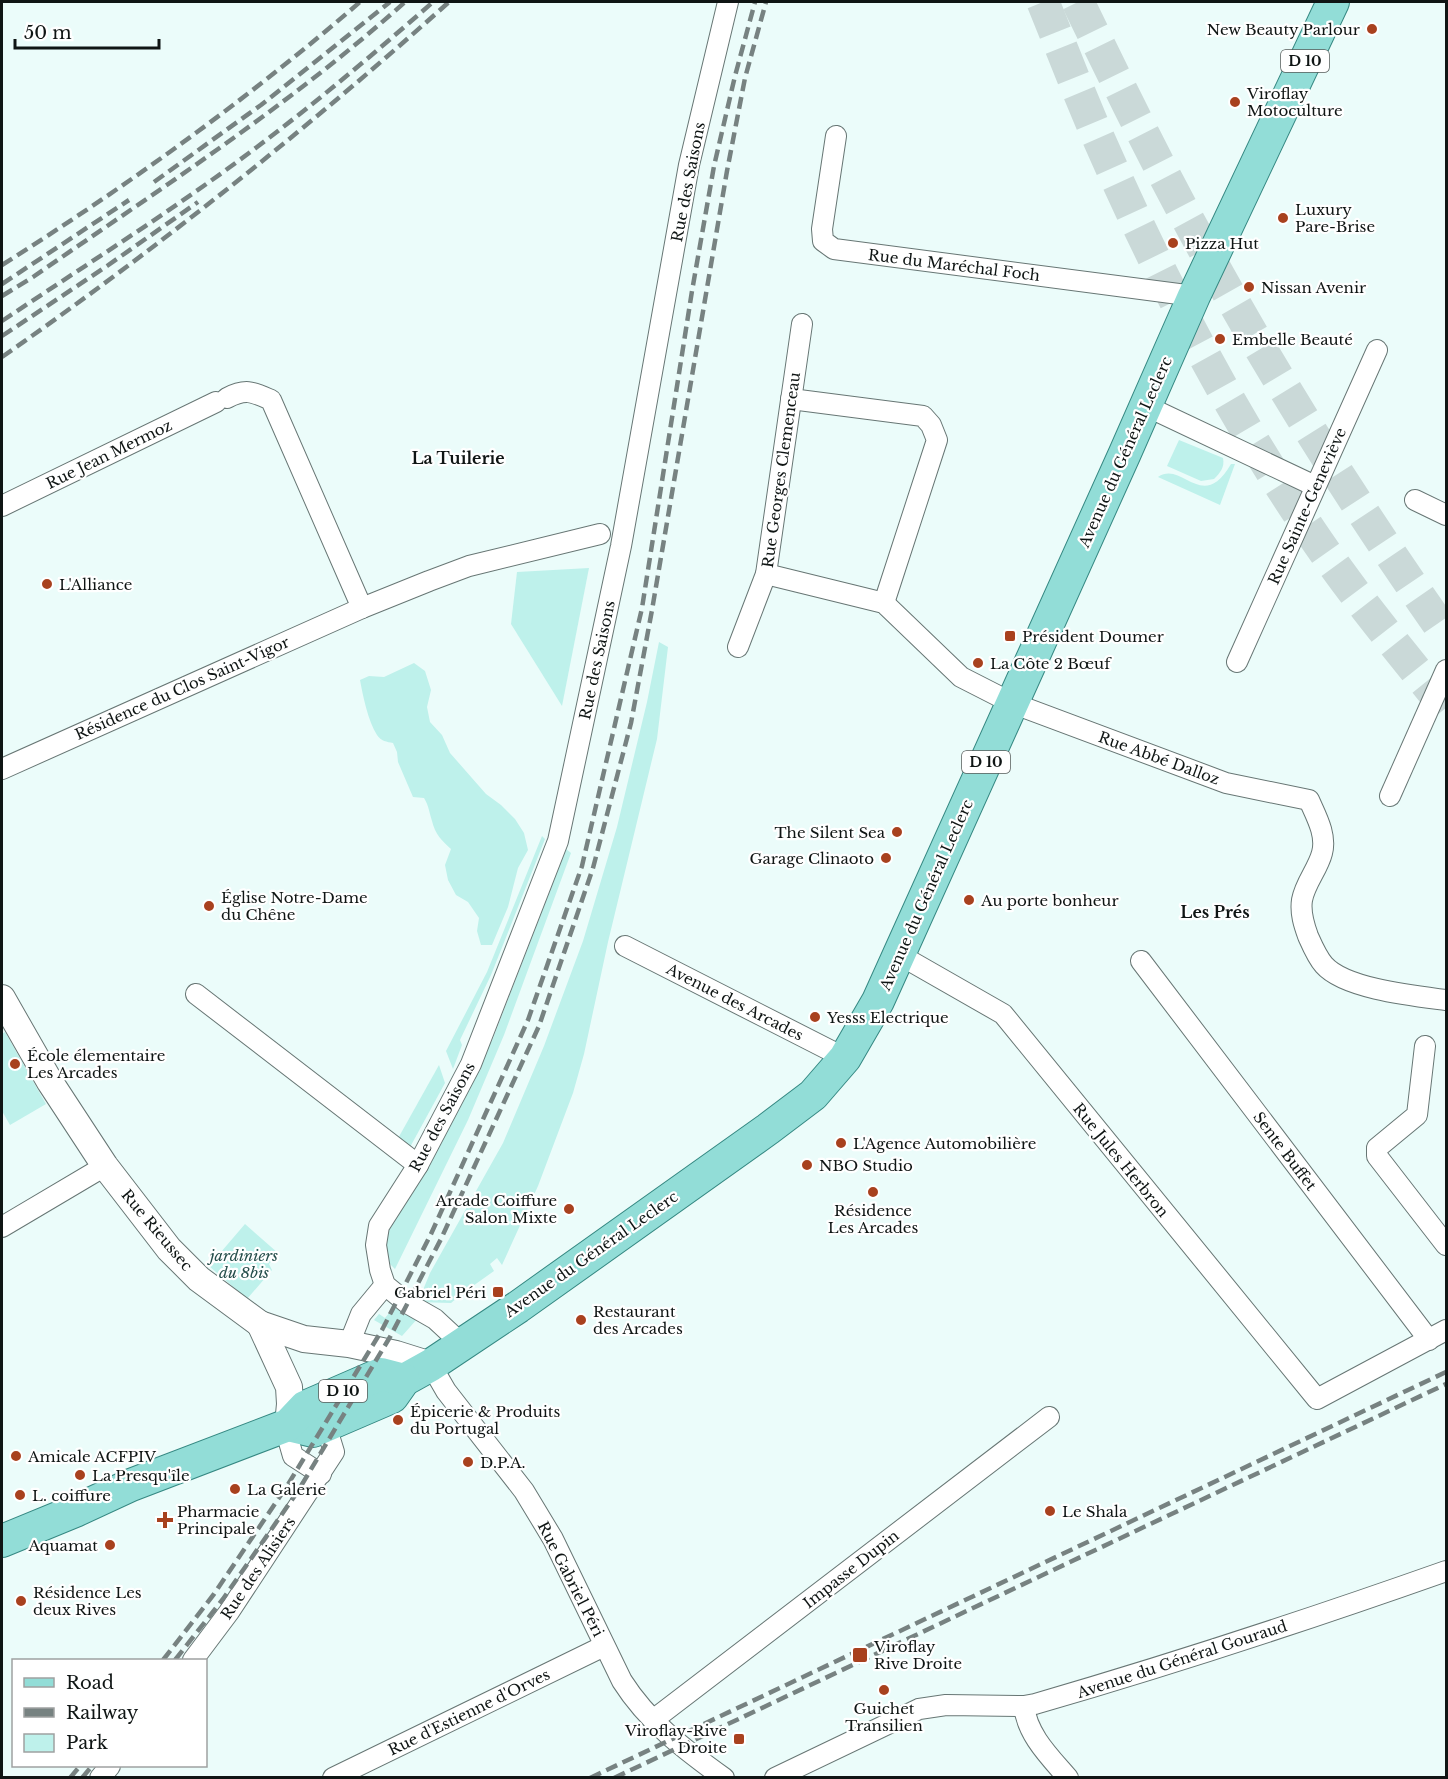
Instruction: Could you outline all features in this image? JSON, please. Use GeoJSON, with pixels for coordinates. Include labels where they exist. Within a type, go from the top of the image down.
{"type":"FeatureCollection","features":[{"type":"Feature","properties":{"kind":"main road","name":"Avenue du Général Leclerc"},"geometry":{"type":"LineString","coordinates":[[288,1425],[313,1431],[392,1397],[404,1380],[431,1365],[518,1307],[768,1129],[813,1095],[845,1058],[878,1001],[1194,297],[1333,2]]}},
{"type":"Feature","properties":{"kind":"main road","name":"Avenue du Général Leclerc"},"geometry":{"type":"LineString","coordinates":[[2,1541],[131,1485],[288,1425],[305,1407],[381,1374],[404,1380]]}},
{"type":"Feature","properties":{"kind":"street","name":"Rue des Saisons"},"geometry":{"type":"LineString","coordinates":[[385,1285],[376,1245],[379,1226],[418,1165],[471,1064],[558,841],[621,546],[689,165],[728,2]]}},
{"type":"Feature","properties":{"kind":"street","name":"Rue du Maréchal Foch"},"geometry":{"type":"LineString","coordinates":[[836,136],[822,229],[823,241],[834,249],[1194,297]]}},
{"type":"Feature","properties":{"kind":"street","name":"Rue Georges Clemenceau"},"geometry":{"type":"LineString","coordinates":[[738,647],[766,573],[802,324]]}},
{"type":"Feature","properties":{"kind":"street","name":"Rue Sainte-Geneviève"},"geometry":{"type":"LineString","coordinates":[[1237,662],[1377,350]]}},
{"type":"Feature","properties":{"kind":"street","name":"Rue Jean Mermoz"},"geometry":{"type":"LineString","coordinates":[[2,506],[221,400],[250,391],[271,400],[362,608]]}},
{"type":"Feature","properties":{"kind":"street"},"geometry":{"type":"LineString","coordinates":[[766,573],[884,603],[937,440],[931,425],[922,416],[791,399]]}},
{"type":"Feature","properties":{"kind":"street"},"geometry":{"type":"LineString","coordinates":[[1146,406],[1315,486]]}},
{"type":"Feature","properties":{"kind":"street"},"geometry":{"type":"LineString","coordinates":[[1415,500],[1446,515]]}},
{"type":"Feature","properties":{"kind":"street","name":"Résidence du Clos Saint-Vigor"},"geometry":{"type":"LineString","coordinates":[[2,769],[362,608],[469,566],[600,534]]}},
{"type":"Feature","properties":{"kind":"street","name":"Rue Abbé Dalloz"},"geometry":{"type":"LineString","coordinates":[[884,603],[961,677],[1012,704],[1226,783],[1309,800],[1322,832],[1322,852],[1302,901],[1303,921],[1311,944],[1324,965],[1346,979],[1369,988],[1446,1000]]}},
{"type":"Feature","properties":{"kind":"street"},"geometry":{"type":"LineString","coordinates":[[1390,796],[1446,670]]}},
{"type":"Feature","properties":{"kind":"street","name":"Avenue des Arcades"},"geometry":{"type":"LineString","coordinates":[[625,946],[845,1058]]}},
{"type":"Feature","properties":{"kind":"street","name":"Rue Jules Herbron"},"geometry":{"type":"LineString","coordinates":[[898,954],[1003,1014],[1317,1399],[1429,1340]]}},
{"type":"Feature","properties":{"kind":"street","name":"Sente Buffet"},"geometry":{"type":"LineString","coordinates":[[1141,961],[1429,1340]]}},
{"type":"Feature","properties":{"kind":"street"},"geometry":{"type":"LineString","coordinates":[[196,994],[418,1165]]}},
{"type":"Feature","properties":{"kind":"street","name":"Rue Rieussec"},"geometry":{"type":"LineString","coordinates":[[2,998],[50,1082],[105,1166],[170,1249],[199,1279],[260,1323],[304,1339],[349,1344],[396,1354],[431,1365]]}},
{"type":"Feature","properties":{"kind":"street"},"geometry":{"type":"LineString","coordinates":[[1425,1046],[1417,1115],[1377,1148],[1377,1156],[1446,1245]]}},
{"type":"Feature","properties":{"kind":"street"},"geometry":{"type":"LineString","coordinates":[[2,1227],[105,1166]]}},
{"type":"Feature","properties":{"kind":"street"},"geometry":{"type":"LineString","coordinates":[[349,1344],[361,1314],[385,1285],[435,1319],[462,1344]]}},
{"type":"Feature","properties":{"kind":"street"},"geometry":{"type":"LineString","coordinates":[[260,1323],[289,1387],[288,1425],[293,1456],[321,1474]]}},
{"type":"Feature","properties":{"kind":"street"},"geometry":{"type":"LineString","coordinates":[[1429,1340],[1446,1330]]}},
{"type":"Feature","properties":{"kind":"street","name":"Rue Gabriel Péri"},"geometry":{"type":"LineString","coordinates":[[431,1365],[446,1391],[524,1491],[553,1539],[604,1646],[635,1701],[664,1732],[719,1776]]}},
{"type":"Feature","properties":{"kind":"street","name":"Impasse Dupin"},"geometry":{"type":"LineString","coordinates":[[653,1720],[1048,1417]]}},
{"type":"Feature","properties":{"kind":"street","name":"Rue des Alisiers"},"geometry":{"type":"LineString","coordinates":[[197,1656],[229,1612],[334,1452],[326,1426]]}},
{"type":"Feature","properties":{"kind":"street","name":"Avenue du Général Gouraud"},"geometry":{"type":"LineString","coordinates":[[775,1778],[911,1712],[945,1705],[1024,1706],[1175,1662],[1332,1611],[1446,1570]]}},
{"type":"Feature","properties":{"kind":"street","name":"Rue d'Estienne d'Orves"},"geometry":{"type":"LineString","coordinates":[[333,1778],[604,1646]]}},
{"type":"Feature","properties":{"kind":"street"},"geometry":{"type":"LineString","coordinates":[[1024,1706],[1026,1720],[1042,1747],[1068,1778]]}},
{"type":"Feature","properties":{"kind":"green space"},"geometry":{"type":"Polygon","coordinates":[[[1179,440],[1223,458],[1222,470],[1214,479],[1201,481],[1167,466],[1179,440]]]}},
{"type":"Feature","properties":{"kind":"green space"},"geometry":{"type":"Polygon","coordinates":[[[1231,464],[1235,464],[1220,505],[1158,477],[1167,474],[1176,475],[1202,486],[1211,485],[1221,478],[1231,464]]]}},
{"type":"Feature","properties":{"kind":"green space"},"geometry":{"type":"Polygon","coordinates":[[[589,568],[562,706],[511,624],[517,572],[589,568]]]}},
{"type":"Feature","properties":{"kind":"green space"},"geometry":{"type":"Polygon","coordinates":[[[659,642],[668,647],[657,739],[573,1093],[538,1186],[502,1265],[497,1258],[490,1264],[494,1271],[451,1303],[418,1302],[430,1273],[503,1143],[544,1046],[583,941],[617,827],[659,642]]]}},
{"type":"Feature","properties":{"kind":"green space"},"geometry":{"type":"Polygon","coordinates":[[[414,663],[425,671],[431,690],[427,707],[430,722],[442,735],[450,753],[486,794],[515,819],[524,833],[528,850],[518,868],[508,907],[492,945],[481,945],[477,931],[479,918],[468,902],[456,895],[448,880],[445,865],[451,849],[435,830],[424,798],[413,797],[398,762],[393,743],[382,740],[377,735],[366,708],[360,680],[369,676],[384,677],[414,663]]]}},
{"type":"Feature","properties":{"kind":"green space"},"geometry":{"type":"Polygon","coordinates":[[[542,836],[545,839],[491,975],[460,1040],[462,1045],[453,1069],[446,1051],[487,972],[542,836]]]}},
{"type":"Feature","properties":{"kind":"green space"},"geometry":{"type":"Polygon","coordinates":[[[566,849],[571,853],[504,1035],[468,1120],[395,1269],[388,1262],[384,1243],[388,1222],[459,1110],[485,1046],[492,1041],[566,849]]]}},
{"type":"Feature","properties":{"kind":"green space","name":"École élementaire Les Arcades"},"geometry":{"type":"Polygon","coordinates":[[[5,1032],[46,1104],[10,1125],[2,1111],[2,1034],[5,1032]]]}},
{"type":"Feature","properties":{"kind":"green space"},"geometry":{"type":"Polygon","coordinates":[[[439,1065],[445,1083],[409,1149],[396,1142],[439,1065]]]}},
{"type":"Feature","properties":{"kind":"green space","name":"jardiniers du 8bis"},"geometry":{"type":"Polygon","coordinates":[[[245,1224],[278,1253],[269,1264],[272,1270],[247,1299],[209,1266],[245,1224]]]}},
{"type":"Feature","properties":{"kind":"green space"},"geometry":{"type":"Polygon","coordinates":[[[394,1307],[406,1315],[408,1312],[418,1318],[402,1336],[374,1320],[379,1314],[385,1318],[394,1307]]]}},
{"type":"Feature","properties":{"kind":"tunnel"},"geometry":{"type":"LineString","coordinates":[[1043,2],[1117,180],[1193,335],[1249,435],[1327,555],[1446,708]]}},
{"type":"Feature","properties":{"kind":"tunnel"},"geometry":{"type":"LineString","coordinates":[[1078,2],[1167,181],[1256,341],[1348,490],[1446,635]]}},
{"type":"Feature","properties":{"kind":"railway"},"geometry":{"type":"LineString","coordinates":[[2,265],[141,173],[186,140],[274,73],[360,2]]}},
{"type":"Feature","properties":{"kind":"railway"},"geometry":{"type":"LineString","coordinates":[[154,182],[261,105],[390,2]]}},
{"type":"Feature","properties":{"kind":"railway"},"geometry":{"type":"LineString","coordinates":[[2,296],[224,145],[316,76],[405,2]]}},
{"type":"Feature","properties":{"kind":"railway"},"geometry":{"type":"LineString","coordinates":[[2,321],[226,170],[347,76],[433,2]]}},
{"type":"Feature","properties":{"kind":"railway"},"geometry":{"type":"LineString","coordinates":[[2,357],[118,273],[231,186],[341,96],[449,2]]}},
{"type":"Feature","properties":{"kind":"railway"},"geometry":{"type":"LineString","coordinates":[[164,1659],[214,1594],[287,1486],[382,1330],[431,1234],[528,1020],[582,866],[642,608],[714,166],[755,2]]}},
{"type":"Feature","properties":{"kind":"railway"},"geometry":{"type":"LineString","coordinates":[[176,1659],[223,1599],[298,1491],[390,1337],[441,1239],[539,1026],[593,868],[631,723],[727,171],[745,78],[766,2]]}},
{"type":"Feature","properties":{"kind":"railway"},"geometry":{"type":"LineString","coordinates":[[2,284],[129,200]]}},
{"type":"Feature","properties":{"kind":"railway"},"geometry":{"type":"LineString","coordinates":[[2,336],[198,202]]}},
{"type":"Feature","properties":{"kind":"railway"},"geometry":{"type":"LineString","coordinates":[[590,1778],[1446,1372]]}},
{"type":"Feature","properties":{"kind":"railway"},"geometry":{"type":"LineString","coordinates":[[614,1778],[1446,1384]]}},
{"type":"Feature","properties":{"kind":"railway"},"geometry":{"type":"LineString","coordinates":[[70,1778],[79,1767]]}},
{"type":"Feature","properties":{"kind":"railway"},"geometry":{"type":"LineString","coordinates":[[82,1778],[91,1767]]}},
{"type":"Feature","properties":{"kind":"place","name":"New Beauty Parlour"},"geometry":{"type":"Point","coordinates":[1372,29]}},
{"type":"Feature","properties":{"kind":"place","name":"Viroflay Motoculture"},"geometry":{"type":"Point","coordinates":[1235,102]}},
{"type":"Feature","properties":{"kind":"place","name":"Luxury Pare-Brise"},"geometry":{"type":"Point","coordinates":[1283,218]}},
{"type":"Feature","properties":{"kind":"place","name":"Pizza Hut"},"geometry":{"type":"Point","coordinates":[1173,243]}},
{"type":"Feature","properties":{"kind":"place","name":"Nissan Avenir"},"geometry":{"type":"Point","coordinates":[1249,287]}},
{"type":"Feature","properties":{"kind":"place","name":"Embelle Beauté"},"geometry":{"type":"Point","coordinates":[1220,339]}},
{"type":"Feature","properties":{"kind":"place","name":"L'Alliance"},"geometry":{"type":"Point","coordinates":[47,584]}},
{"type":"Feature","properties":{"kind":"place","name":"Président Doumer"},"geometry":{"type":"Point","coordinates":[1010,636]}},
{"type":"Feature","properties":{"kind":"place","name":"La Côte 2 Bœuf"},"geometry":{"type":"Point","coordinates":[978,663]}},
{"type":"Feature","properties":{"kind":"place","name":"The Silent Sea"},"geometry":{"type":"Point","coordinates":[897,832]}},
{"type":"Feature","properties":{"kind":"place","name":"Garage Clinaoto"},"geometry":{"type":"Point","coordinates":[886,858]}},
{"type":"Feature","properties":{"kind":"place","name":"Au porte bonheur"},"geometry":{"type":"Point","coordinates":[969,900]}},
{"type":"Feature","properties":{"kind":"place","name":"Église Notre-Dame du Chêne"},"geometry":{"type":"Point","coordinates":[209,906]}},
{"type":"Feature","properties":{"kind":"place","name":"Yesss Electrique"},"geometry":{"type":"Point","coordinates":[815,1017]}},
{"type":"Feature","properties":{"kind":"place","name":"École élementaire Les Arcades"},"geometry":{"type":"Point","coordinates":[15,1064]}},
{"type":"Feature","properties":{"kind":"place","name":"L'Agence Automobilière"},"geometry":{"type":"Point","coordinates":[841,1143]}},
{"type":"Feature","properties":{"kind":"place","name":"NBO Studio"},"geometry":{"type":"Point","coordinates":[807,1165]}},
{"type":"Feature","properties":{"kind":"place","name":"Résidence Les Arcades"},"geometry":{"type":"Point","coordinates":[873,1192]}},
{"type":"Feature","properties":{"kind":"place","name":"Arcade Coiffure Salon Mixte"},"geometry":{"type":"Point","coordinates":[569,1209]}},
{"type":"Feature","properties":{"kind":"place","name":"Gabriel Péri"},"geometry":{"type":"Point","coordinates":[498,1292]}},
{"type":"Feature","properties":{"kind":"place","name":"Restaurant des Arcades"},"geometry":{"type":"Point","coordinates":[581,1320]}},
{"type":"Feature","properties":{"kind":"place","name":"Épicerie & Produits du Portugal"},"geometry":{"type":"Point","coordinates":[398,1420]}},
{"type":"Feature","properties":{"kind":"place","name":"Amicale ACFPIV"},"geometry":{"type":"Point","coordinates":[16,1456]}},
{"type":"Feature","properties":{"kind":"place","name":"D.P.A."},"geometry":{"type":"Point","coordinates":[468,1462]}},
{"type":"Feature","properties":{"kind":"place","name":"La Presqu'île"},"geometry":{"type":"Point","coordinates":[80,1475]}},
{"type":"Feature","properties":{"kind":"place","name":"La Galerie"},"geometry":{"type":"Point","coordinates":[235,1489]}},
{"type":"Feature","properties":{"kind":"place","name":"L. coiffure"},"geometry":{"type":"Point","coordinates":[20,1495]}},
{"type":"Feature","properties":{"kind":"place","name":"Le Shala"},"geometry":{"type":"Point","coordinates":[1050,1511]}},
{"type":"Feature","properties":{"kind":"place","name":"Pharmacie Principale"},"geometry":{"type":"Point","coordinates":[165,1520]}},
{"type":"Feature","properties":{"kind":"place","name":"Aquamat"},"geometry":{"type":"Point","coordinates":[110,1545]}},
{"type":"Feature","properties":{"kind":"place","name":"Résidence Les deux Rives"},"geometry":{"type":"Point","coordinates":[21,1601]}},
{"type":"Feature","properties":{"kind":"place","name":"Viroflay Rive Droite"},"geometry":{"type":"Point","coordinates":[860,1655]}},
{"type":"Feature","properties":{"kind":"place","name":"Guichet Transilien"},"geometry":{"type":"Point","coordinates":[884,1690]}},
{"type":"Feature","properties":{"kind":"place","name":"Viroflay-Rive Droite"},"geometry":{"type":"Point","coordinates":[739,1739]}},
{"type":"Feature","properties":{"kind":"district","name":"La Tuilerie"},"geometry":{"type":"Point","coordinates":[458,458]}},
{"type":"Feature","properties":{"kind":"district","name":"Les Prés"},"geometry":{"type":"Point","coordinates":[1215,912]}}]}
